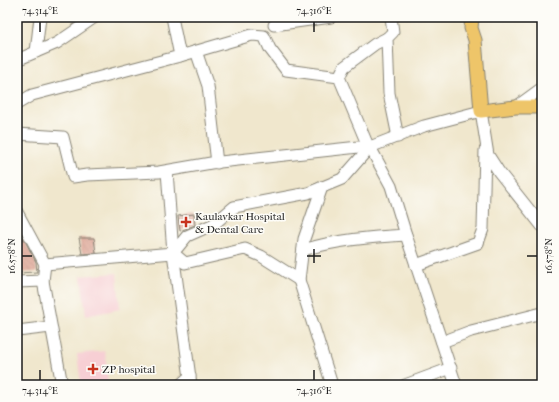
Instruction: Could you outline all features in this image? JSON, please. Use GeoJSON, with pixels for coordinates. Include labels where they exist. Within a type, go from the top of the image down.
{"type":"FeatureCollection","features":[{"type":"Feature","properties":{"kind":"main road"},"geometry":{"type":"LineString","coordinates":[[472,17],[481,110],[516,107],[542,107]]}},
{"type":"Feature","properties":{"kind":"street"},"geometry":{"type":"LineString","coordinates":[[36,52],[40,17]]}},
{"type":"Feature","properties":{"kind":"street"},"geometry":{"type":"LineString","coordinates":[[17,60],[57,43],[95,17]]}},
{"type":"Feature","properties":{"kind":"street"},"geometry":{"type":"LineString","coordinates":[[172,17],[180,56]]}},
{"type":"Feature","properties":{"kind":"street"},"geometry":{"type":"LineString","coordinates":[[264,36],[272,21],[331,17]]}},
{"type":"Feature","properties":{"kind":"street"},"geometry":{"type":"LineString","coordinates":[[17,134],[63,137],[73,178],[87,175],[167,171],[217,163],[368,146],[339,77],[344,67],[375,44],[387,38],[393,32],[391,17]]}},
{"type":"Feature","properties":{"kind":"street"},"geometry":{"type":"LineString","coordinates":[[17,104],[32,95],[180,56],[252,35],[264,36]]}},
{"type":"Feature","properties":{"kind":"street"},"geometry":{"type":"LineString","coordinates":[[264,36],[270,48],[286,70],[339,77]]}},
{"type":"Feature","properties":{"kind":"street"},"geometry":{"type":"LineString","coordinates":[[387,38],[389,93],[398,137]]}},
{"type":"Feature","properties":{"kind":"street"},"geometry":{"type":"LineString","coordinates":[[196,51],[208,86],[217,163]]}},
{"type":"Feature","properties":{"kind":"street"},"geometry":{"type":"LineString","coordinates":[[516,107],[542,88]]}},
{"type":"Feature","properties":{"kind":"street"},"geometry":{"type":"LineString","coordinates":[[173,253],[187,236],[214,224],[234,207],[308,193],[322,188],[342,179],[370,147],[424,126],[481,110],[488,155],[542,226]]}},
{"type":"Feature","properties":{"kind":"street"},"geometry":{"type":"LineString","coordinates":[[416,265],[478,243],[483,229],[486,140]]}},
{"type":"Feature","properties":{"kind":"street"},"geometry":{"type":"LineString","coordinates":[[370,147],[391,186],[456,385]]}},
{"type":"Feature","properties":{"kind":"street"},"geometry":{"type":"LineString","coordinates":[[167,171],[173,253],[191,380],[180,385]]}},
{"type":"Feature","properties":{"kind":"street"},"geometry":{"type":"LineString","coordinates":[[322,188],[304,239],[299,280],[332,385]]}},
{"type":"Feature","properties":{"kind":"street"},"geometry":{"type":"LineString","coordinates":[[17,212],[45,264],[43,281],[62,385]]}},
{"type":"Feature","properties":{"kind":"street"},"geometry":{"type":"LineString","coordinates":[[303,250],[322,244],[371,237],[406,235]]}},
{"type":"Feature","properties":{"kind":"street"},"geometry":{"type":"LineString","coordinates":[[45,264],[173,253],[185,263],[245,249],[261,256],[299,280]]}},
{"type":"Feature","properties":{"kind":"street"},"geometry":{"type":"LineString","coordinates":[[17,282],[43,281]]}},
{"type":"Feature","properties":{"kind":"street"},"geometry":{"type":"LineString","coordinates":[[442,342],[471,331],[542,313]]}},
{"type":"Feature","properties":{"kind":"street"},"geometry":{"type":"LineString","coordinates":[[17,331],[51,327]]}},
{"type":"Feature","properties":{"kind":"street"},"geometry":{"type":"LineString","coordinates":[[405,385],[451,368]]}},
{"type":"Feature","properties":{"kind":"shaded area"},"geometry":{"type":"Polygon","coordinates":[[[117,273],[120,309],[86,316],[81,276],[117,273]]]}},
{"type":"Feature","properties":{"kind":"shaded area","name":"ZP hospital"},"geometry":{"type":"Polygon","coordinates":[[[105,351],[108,384],[81,385],[77,354],[105,351]]]}},
{"type":"Feature","properties":{"kind":"building"},"geometry":{"type":"Polygon","coordinates":[[[194,214],[195,225],[180,231],[178,216],[194,214]]]}},
{"type":"Feature","properties":{"kind":"building"},"geometry":{"type":"Polygon","coordinates":[[[79,238],[94,238],[96,253],[82,254],[79,238]]]}},
{"type":"Feature","properties":{"kind":"building"},"geometry":{"type":"Polygon","coordinates":[[[17,239],[24,239],[36,262],[37,272],[17,273],[17,239]]]}},
{"type":"Feature","properties":{"kind":"place","name":"Kaulavkar Hospital & Dental Care"},"geometry":{"type":"Point","coordinates":[186,222]}},
{"type":"Feature","properties":{"kind":"place","name":"ZP hospital"},"geometry":{"type":"Point","coordinates":[93,369]}}]}
